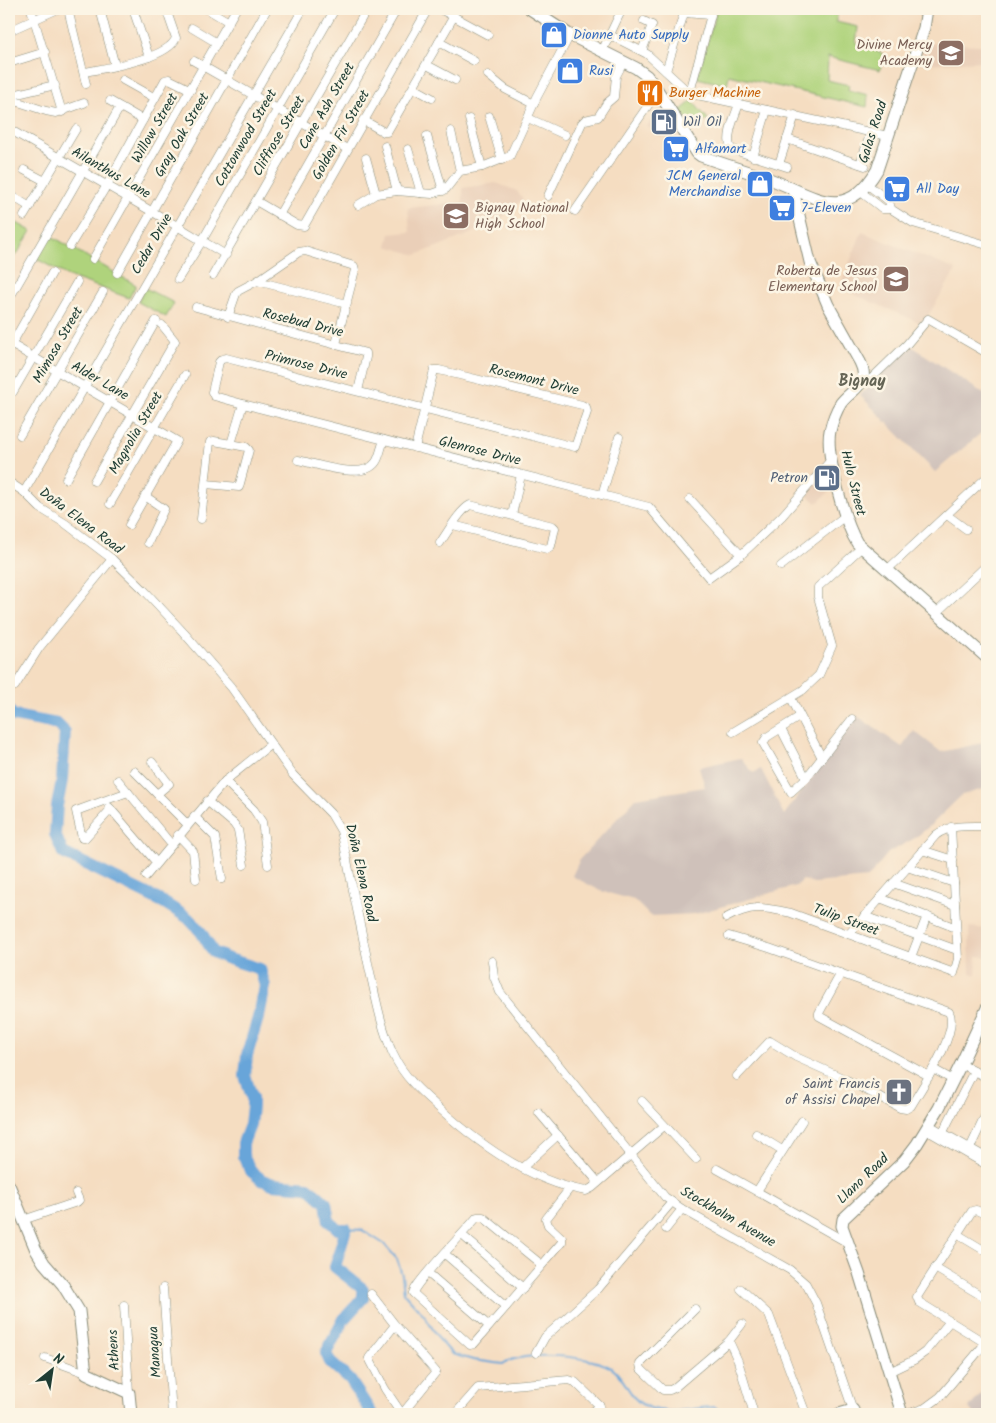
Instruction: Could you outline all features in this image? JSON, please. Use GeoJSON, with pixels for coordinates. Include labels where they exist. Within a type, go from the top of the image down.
{"type":"FeatureCollection","features":[{"type":"Feature","properties":{"kind":"main road"},"geometry":{"type":"LineString","coordinates":[[530,9],[570,35],[624,61],[647,76],[697,153],[826,202],[840,202],[865,188]]}},
{"type":"Feature","properties":{"kind":"main road","name":"Galas Road"},"geometry":{"type":"LineString","coordinates":[[865,188],[880,161],[924,28],[927,9]]}},
{"type":"Feature","properties":{"kind":"main road"},"geometry":{"type":"LineString","coordinates":[[793,190],[810,262],[828,305],[863,368],[864,378],[862,381]]}},
{"type":"Feature","properties":{"kind":"main road","name":"Hulo Street"},"geometry":{"type":"LineString","coordinates":[[862,381],[841,403],[832,422],[828,443],[830,460],[845,516],[852,534],[862,546],[987,658]]}},
{"type":"Feature","properties":{"kind":"main road","name":"Llano Road"},"geometry":{"type":"LineString","coordinates":[[902,1414],[842,1226],[843,1219],[904,1160],[927,1127],[953,1080],[987,1008]]}},
{"type":"Feature","properties":{"kind":"main road"},"geometry":{"type":"LineString","coordinates":[[9,1184],[12,1199],[36,1250],[44,1263],[63,1285],[79,1311],[86,1374],[129,1393],[131,1414]]}},
{"type":"Feature","properties":{"kind":"main road"},"geometry":{"type":"LineString","coordinates":[[840,1414],[854,1412]]}},
{"type":"Feature","properties":{"kind":"street"},"geometry":{"type":"LineString","coordinates":[[31,9],[62,112]]}},
{"type":"Feature","properties":{"kind":"street"},"geometry":{"type":"LineString","coordinates":[[9,31],[58,9]]}},
{"type":"Feature","properties":{"kind":"street"},"geometry":{"type":"LineString","coordinates":[[68,9],[86,84]]}},
{"type":"Feature","properties":{"kind":"street"},"geometry":{"type":"LineString","coordinates":[[100,9],[115,66]]}},
{"type":"Feature","properties":{"kind":"street"},"geometry":{"type":"LineString","coordinates":[[133,9],[149,57]]}},
{"type":"Feature","properties":{"kind":"street"},"geometry":{"type":"LineString","coordinates":[[84,72],[133,63],[172,45],[176,38],[166,9]]}},
{"type":"Feature","properties":{"kind":"street"},"geometry":{"type":"LineString","coordinates":[[207,9],[229,22]]}},
{"type":"Feature","properties":{"kind":"street","name":"Willow Street"},"geometry":{"type":"LineString","coordinates":[[93,259],[236,9]]}},
{"type":"Feature","properties":{"kind":"street","name":"Gray Oak Street"},"geometry":{"type":"LineString","coordinates":[[117,273],[267,9]]}},
{"type":"Feature","properties":{"kind":"street","name":"Cedar Drive"},"geometry":{"type":"LineString","coordinates":[[24,492],[303,9]]}},
{"type":"Feature","properties":{"kind":"street","name":"Cottonwood Street"},"geometry":{"type":"LineString","coordinates":[[178,279],[202,241],[335,9]]}},
{"type":"Feature","properties":{"kind":"street","name":"Cliffrose Street"},"geometry":{"type":"LineString","coordinates":[[213,275],[367,9]]}},
{"type":"Feature","properties":{"kind":"street","name":"Cane Ash Street"},"geometry":{"type":"LineString","coordinates":[[279,215],[397,9]]}},
{"type":"Feature","properties":{"kind":"street","name":"Golden Fir Street"},"geometry":{"type":"LineString","coordinates":[[256,201],[297,225],[304,226],[428,9]]}},
{"type":"Feature","properties":{"kind":"street"},"geometry":{"type":"LineString","coordinates":[[440,9],[488,35]]}},
{"type":"Feature","properties":{"kind":"street"},"geometry":{"type":"LineString","coordinates":[[605,45],[622,9]]}},
{"type":"Feature","properties":{"kind":"street"},"geometry":{"type":"LineString","coordinates":[[666,71],[684,13],[711,15],[690,92]]}},
{"type":"Feature","properties":{"kind":"street"},"geometry":{"type":"LineString","coordinates":[[363,120],[387,132],[454,16]]}},
{"type":"Feature","properties":{"kind":"street"},"geometry":{"type":"LineString","coordinates":[[642,50],[652,25],[644,20]]}},
{"type":"Feature","properties":{"kind":"street"},"geometry":{"type":"LineString","coordinates":[[192,28],[217,43]]}},
{"type":"Feature","properties":{"kind":"street"},"geometry":{"type":"LineString","coordinates":[[358,204],[376,194],[397,191],[432,194],[443,191],[460,171],[482,167],[510,156],[534,104],[570,35]]}},
{"type":"Feature","properties":{"kind":"street"},"geometry":{"type":"LineString","coordinates":[[610,35],[642,50],[690,92],[704,97],[888,136]]}},
{"type":"Feature","properties":{"kind":"street"},"geometry":{"type":"LineString","coordinates":[[439,42],[474,61]]}},
{"type":"Feature","properties":{"kind":"street"},"geometry":{"type":"LineString","coordinates":[[9,63],[45,52]]}},
{"type":"Feature","properties":{"kind":"street"},"geometry":{"type":"LineString","coordinates":[[194,61],[347,149]]}},
{"type":"Feature","properties":{"kind":"street"},"geometry":{"type":"LineString","coordinates":[[548,196],[582,123],[585,120],[598,117],[607,102],[614,98],[616,76],[624,61]]}},
{"type":"Feature","properties":{"kind":"street"},"geometry":{"type":"LineString","coordinates":[[427,65],[454,80]]}},
{"type":"Feature","properties":{"kind":"street"},"geometry":{"type":"LineString","coordinates":[[488,75],[505,89],[534,104]]}},
{"type":"Feature","properties":{"kind":"street"},"geometry":{"type":"LineString","coordinates":[[70,246],[166,79],[191,90]]}},
{"type":"Feature","properties":{"kind":"street"},"geometry":{"type":"LineString","coordinates":[[122,80],[155,98]]}},
{"type":"Feature","properties":{"kind":"street"},"geometry":{"type":"LineString","coordinates":[[9,97],[55,86]]}},
{"type":"Feature","properties":{"kind":"street"},"geometry":{"type":"LineString","coordinates":[[414,88],[432,98]]}},
{"type":"Feature","properties":{"kind":"street"},"geometry":{"type":"LineString","coordinates":[[575,211],[658,91]]}},
{"type":"Feature","properties":{"kind":"street"},"geometry":{"type":"LineString","coordinates":[[9,97],[46,111],[62,112],[84,103]]}},
{"type":"Feature","properties":{"kind":"street"},"geometry":{"type":"LineString","coordinates":[[110,101],[143,120]]}},
{"type":"Feature","properties":{"kind":"street"},"geometry":{"type":"LineString","coordinates":[[739,104],[729,138],[729,146],[734,151],[783,165],[787,139],[794,115]]}},
{"type":"Feature","properties":{"kind":"street"},"geometry":{"type":"LineString","coordinates":[[9,299],[120,107]]}},
{"type":"Feature","properties":{"kind":"street"},"geometry":{"type":"LineString","coordinates":[[753,156],[767,110]]}},
{"type":"Feature","properties":{"kind":"street"},"geometry":{"type":"LineString","coordinates":[[489,116],[502,160]]}},
{"type":"Feature","properties":{"kind":"street"},"geometry":{"type":"LineString","coordinates":[[528,118],[565,135]]}},
{"type":"Feature","properties":{"kind":"street"},"geometry":{"type":"LineString","coordinates":[[469,119],[482,167]]}},
{"type":"Feature","properties":{"kind":"street"},"geometry":{"type":"LineString","coordinates":[[24,216],[76,128]]}},
{"type":"Feature","properties":{"kind":"street","name":"Ailanthus Lane"},"geometry":{"type":"LineString","coordinates":[[9,129],[226,255]]}},
{"type":"Feature","properties":{"kind":"street"},"geometry":{"type":"LineString","coordinates":[[450,131],[460,171]]}},
{"type":"Feature","properties":{"kind":"street"},"geometry":{"type":"LineString","coordinates":[[787,139],[863,165],[871,132]]}},
{"type":"Feature","properties":{"kind":"street"},"geometry":{"type":"LineString","coordinates":[[428,136],[443,191]]}},
{"type":"Feature","properties":{"kind":"street"},"geometry":{"type":"LineString","coordinates":[[385,146],[397,191]]}},
{"type":"Feature","properties":{"kind":"street"},"geometry":{"type":"LineString","coordinates":[[408,149],[421,193]]}},
{"type":"Feature","properties":{"kind":"street"},"geometry":{"type":"LineString","coordinates":[[366,158],[376,194]]}},
{"type":"Feature","properties":{"kind":"street"},"geometry":{"type":"LineString","coordinates":[[24,170],[45,181]]}},
{"type":"Feature","properties":{"kind":"street"},"geometry":{"type":"LineString","coordinates":[[865,188],[883,209],[891,209],[905,219],[923,226],[987,245]]}},
{"type":"Feature","properties":{"kind":"street"},"geometry":{"type":"LineString","coordinates":[[12,196],[30,207]]}},
{"type":"Feature","properties":{"kind":"street"},"geometry":{"type":"LineString","coordinates":[[228,317],[238,291],[257,281],[299,252],[304,251],[354,266],[355,270],[336,344]]}},
{"type":"Feature","properties":{"kind":"street"},"geometry":{"type":"LineString","coordinates":[[10,345],[52,273]]}},
{"type":"Feature","properties":{"kind":"street"},"geometry":{"type":"LineString","coordinates":[[257,281],[347,304]]}},
{"type":"Feature","properties":{"kind":"street"},"geometry":{"type":"LineString","coordinates":[[13,392],[77,282]]}},
{"type":"Feature","properties":{"kind":"street"},"geometry":{"type":"LineString","coordinates":[[9,283],[16,287]]}},
{"type":"Feature","properties":{"kind":"street","name":"Mimosa Street"},"geometry":{"type":"LineString","coordinates":[[20,435],[103,292]]}},
{"type":"Feature","properties":{"kind":"street","name":"Rosebud Drive"},"geometry":{"type":"LineString","coordinates":[[196,307],[366,353],[358,391]]}},
{"type":"Feature","properties":{"kind":"street"},"geometry":{"type":"LineString","coordinates":[[862,381],[872,378],[907,344],[928,320],[987,352]]}},
{"type":"Feature","properties":{"kind":"street"},"geometry":{"type":"LineString","coordinates":[[66,480],[110,402],[159,323],[175,341],[131,414],[94,481]]}},
{"type":"Feature","properties":{"kind":"street","name":"Alder Lane"},"geometry":{"type":"LineString","coordinates":[[10,345],[176,439],[178,442],[145,496]]}},
{"type":"Feature","properties":{"kind":"street","name":"Primrose Drive"},"geometry":{"type":"LineString","coordinates":[[214,396],[212,392],[219,362],[226,358],[575,447]]}},
{"type":"Feature","properties":{"kind":"street","name":"Rosemont Drive"},"geometry":{"type":"LineString","coordinates":[[424,407],[434,370],[586,407],[587,412],[575,447]]}},
{"type":"Feature","properties":{"kind":"street","name":"Magnolia Street"},"geometry":{"type":"LineString","coordinates":[[110,504],[185,375]]}},
{"type":"Feature","properties":{"kind":"street","name":"Glenrose Drive"},"geometry":{"type":"LineString","coordinates":[[214,396],[652,508],[709,578],[741,556]]}},
{"type":"Feature","properties":{"kind":"street"},"geometry":{"type":"LineString","coordinates":[[231,444],[243,404]]}},
{"type":"Feature","properties":{"kind":"street"},"geometry":{"type":"LineString","coordinates":[[415,448],[424,407]]}},
{"type":"Feature","properties":{"kind":"street"},"geometry":{"type":"LineString","coordinates":[[602,496],[619,437]]}},
{"type":"Feature","properties":{"kind":"street"},"geometry":{"type":"LineString","coordinates":[[298,460],[359,472],[369,468],[376,462],[384,440]]}},
{"type":"Feature","properties":{"kind":"street"},"geometry":{"type":"LineString","coordinates":[[201,519],[210,442],[231,444],[249,450],[239,487],[206,484]]}},
{"type":"Feature","properties":{"kind":"street"},"geometry":{"type":"LineString","coordinates":[[690,499],[741,556],[782,516],[830,460]]}},
{"type":"Feature","properties":{"kind":"street"},"geometry":{"type":"LineString","coordinates":[[512,515],[521,475]]}},
{"type":"Feature","properties":{"kind":"street"},"geometry":{"type":"LineString","coordinates":[[888,569],[987,477]]}},
{"type":"Feature","properties":{"kind":"street","name":"Doña Elena Road"},"geometry":{"type":"LineString","coordinates":[[9,482],[24,492],[35,504],[66,524],[112,559],[144,590],[216,669],[252,714],[293,775],[331,814],[341,831],[381,1021],[389,1046],[399,1066],[419,1090],[474,1138],[522,1168],[570,1188],[586,1191],[598,1182]]}},
{"type":"Feature","properties":{"kind":"street"},"geometry":{"type":"LineString","coordinates":[[129,525],[145,496],[163,508],[164,511],[148,543]]}},
{"type":"Feature","properties":{"kind":"street"},"geometry":{"type":"LineString","coordinates":[[440,543],[453,524],[466,507],[470,505],[554,527],[550,548],[547,549],[453,524]]}},
{"type":"Feature","properties":{"kind":"street"},"geometry":{"type":"LineString","coordinates":[[947,515],[966,529]]}},
{"type":"Feature","properties":{"kind":"street"},"geometry":{"type":"LineString","coordinates":[[781,566],[845,516]]}},
{"type":"Feature","properties":{"kind":"street"},"geometry":{"type":"LineString","coordinates":[[733,732],[803,690],[819,674],[832,646],[818,597],[818,587],[862,546]]}},
{"type":"Feature","properties":{"kind":"street"},"geometry":{"type":"LineString","coordinates":[[15,686],[39,648],[112,559]]}},
{"type":"Feature","properties":{"kind":"street"},"geometry":{"type":"LineString","coordinates":[[936,612],[987,565]]}},
{"type":"Feature","properties":{"kind":"street"},"geometry":{"type":"LineString","coordinates":[[791,698],[799,717],[822,758]]}},
{"type":"Feature","properties":{"kind":"street"},"geometry":{"type":"LineString","coordinates":[[799,717],[765,739],[763,743],[789,791],[793,791],[806,778],[852,719]]}},
{"type":"Feature","properties":{"kind":"street"},"geometry":{"type":"LineString","coordinates":[[781,729],[806,778]]}},
{"type":"Feature","properties":{"kind":"street"},"geometry":{"type":"LineString","coordinates":[[146,876],[187,824],[225,781],[271,744]]}},
{"type":"Feature","properties":{"kind":"street"},"geometry":{"type":"LineString","coordinates":[[152,762],[168,784],[157,794]]}},
{"type":"Feature","properties":{"kind":"street"},"geometry":{"type":"LineString","coordinates":[[134,771],[187,824]]}},
{"type":"Feature","properties":{"kind":"street"},"geometry":{"type":"LineString","coordinates":[[118,780],[171,844]]}},
{"type":"Feature","properties":{"kind":"street"},"geometry":{"type":"LineString","coordinates":[[225,781],[258,815],[262,822],[268,866]]}},
{"type":"Feature","properties":{"kind":"street"},"geometry":{"type":"LineString","coordinates":[[111,810],[85,838],[82,838],[76,811],[128,792]]}},
{"type":"Feature","properties":{"kind":"street"},"geometry":{"type":"LineString","coordinates":[[104,801],[156,862]]}},
{"type":"Feature","properties":{"kind":"street"},"geometry":{"type":"LineString","coordinates":[[207,801],[234,824],[238,830],[244,866]]}},
{"type":"Feature","properties":{"kind":"street"},"geometry":{"type":"LineString","coordinates":[[194,816],[214,837],[222,879]]}},
{"type":"Feature","properties":{"kind":"street"},"geometry":{"type":"LineString","coordinates":[[849,934],[936,835],[951,827],[987,826]]}},
{"type":"Feature","properties":{"kind":"street"},"geometry":{"type":"LineString","coordinates":[[864,916],[958,950],[951,827]]}},
{"type":"Feature","properties":{"kind":"street"},"geometry":{"type":"LineString","coordinates":[[178,835],[193,851],[196,879]]}},
{"type":"Feature","properties":{"kind":"street"},"geometry":{"type":"LineString","coordinates":[[922,850],[953,860]]}},
{"type":"Feature","properties":{"kind":"street"},"geometry":{"type":"LineString","coordinates":[[907,867],[954,883]]}},
{"type":"Feature","properties":{"kind":"street"},"geometry":{"type":"LineString","coordinates":[[893,883],[955,905]]}},
{"type":"Feature","properties":{"kind":"street"},"geometry":{"type":"LineString","coordinates":[[880,898],[956,928]]}},
{"type":"Feature","properties":{"kind":"street","name":"Tulip Street"},"geometry":{"type":"LineString","coordinates":[[726,918],[742,910],[764,907],[790,913],[952,973],[955,971],[958,950]]}},
{"type":"Feature","properties":{"kind":"street"},"geometry":{"type":"LineString","coordinates":[[911,957],[927,916]]}},
{"type":"Feature","properties":{"kind":"street"},"geometry":{"type":"LineString","coordinates":[[729,936],[841,973],[949,1012],[952,1022],[947,1039],[931,1072],[911,1106],[906,1109],[900,1108],[847,1080],[796,1057],[770,1041],[737,1076]]}},
{"type":"Feature","properties":{"kind":"street","name":"Stockholm Avenue"},"geometry":{"type":"LineString","coordinates":[[492,961],[494,976],[500,992],[658,1190],[672,1202],[790,1270],[806,1284],[816,1303],[854,1412]]}},
{"type":"Feature","properties":{"kind":"street"},"geometry":{"type":"LineString","coordinates":[[841,973],[819,1016],[931,1072],[953,1080]]}},
{"type":"Feature","properties":{"kind":"street"},"geometry":{"type":"LineString","coordinates":[[961,1064],[987,1078]]}},
{"type":"Feature","properties":{"kind":"street"},"geometry":{"type":"LineString","coordinates":[[943,1132],[974,1071]]}},
{"type":"Feature","properties":{"kind":"street"},"geometry":{"type":"LineString","coordinates":[[642,1101],[696,1159]]}},
{"type":"Feature","properties":{"kind":"street"},"geometry":{"type":"LineString","coordinates":[[970,1148],[987,1112]]}},
{"type":"Feature","properties":{"kind":"street"},"geometry":{"type":"LineString","coordinates":[[539,1113],[598,1182],[664,1126]]}},
{"type":"Feature","properties":{"kind":"street"},"geometry":{"type":"LineString","coordinates":[[757,1191],[802,1121]]}},
{"type":"Feature","properties":{"kind":"street"},"geometry":{"type":"LineString","coordinates":[[927,1127],[943,1132],[987,1158]]}},
{"type":"Feature","properties":{"kind":"street"},"geometry":{"type":"LineString","coordinates":[[927,1127],[987,1165]]}},
{"type":"Feature","properties":{"kind":"street"},"geometry":{"type":"LineString","coordinates":[[756,1134],[782,1150]]}},
{"type":"Feature","properties":{"kind":"street"},"geometry":{"type":"LineString","coordinates":[[522,1168],[558,1135]]}},
{"type":"Feature","properties":{"kind":"street"},"geometry":{"type":"LineString","coordinates":[[717,1168],[849,1244]]}},
{"type":"Feature","properties":{"kind":"street"},"geometry":{"type":"LineString","coordinates":[[542,1265],[483,1217],[478,1218],[428,1273],[414,1290],[413,1294],[470,1345],[474,1344],[562,1242],[562,1238],[548,1225],[546,1219],[570,1188]]}},
{"type":"Feature","properties":{"kind":"street"},"geometry":{"type":"LineString","coordinates":[[23,1220],[77,1202],[79,1200],[76,1193]]}},
{"type":"Feature","properties":{"kind":"street"},"geometry":{"type":"LineString","coordinates":[[536,1353],[545,1337],[598,1289],[672,1202]]}},
{"type":"Feature","properties":{"kind":"street"},"geometry":{"type":"LineString","coordinates":[[666,1229],[682,1208]]}},
{"type":"Feature","properties":{"kind":"street"},"geometry":{"type":"LineString","coordinates":[[907,1414],[925,1408],[940,1398],[983,1346],[982,1341],[919,1302],[918,1297],[972,1211],[976,1210],[987,1215]]}},
{"type":"Feature","properties":{"kind":"street"},"geometry":{"type":"LineString","coordinates":[[957,1234],[987,1252]]}},
{"type":"Feature","properties":{"kind":"street"},"geometry":{"type":"LineString","coordinates":[[462,1235],[523,1288]]}},
{"type":"Feature","properties":{"kind":"street"},"geometry":{"type":"LineString","coordinates":[[445,1254],[506,1307]]}},
{"type":"Feature","properties":{"kind":"street"},"geometry":{"type":"LineString","coordinates":[[935,1268],[987,1299]]}},
{"type":"Feature","properties":{"kind":"street"},"geometry":{"type":"LineString","coordinates":[[428,1273],[489,1326]]}},
{"type":"Feature","properties":{"kind":"street","name":"Managua"},"geometry":{"type":"LineString","coordinates":[[163,1288],[172,1414]]}},
{"type":"Feature","properties":{"kind":"street"},"geometry":{"type":"LineString","coordinates":[[741,1289],[769,1315],[806,1414]]}},
{"type":"Feature","properties":{"kind":"street"},"geometry":{"type":"LineString","coordinates":[[371,1294],[394,1325],[436,1374],[402,1414],[385,1389],[369,1359],[394,1325]]}},
{"type":"Feature","properties":{"kind":"street","name":"Athens"},"geometry":{"type":"LineString","coordinates":[[124,1305],[129,1393]]}},
{"type":"Feature","properties":{"kind":"street"},"geometry":{"type":"LineString","coordinates":[[695,1310],[640,1364],[640,1369],[663,1390],[670,1390],[729,1341],[742,1324]]}},
{"type":"Feature","properties":{"kind":"street"},"geometry":{"type":"LineString","coordinates":[[889,1372],[914,1360],[925,1352],[950,1321]]}},
{"type":"Feature","properties":{"kind":"street"},"geometry":{"type":"LineString","coordinates":[[729,1341],[738,1361],[754,1414]]}},
{"type":"Feature","properties":{"kind":"street"},"geometry":{"type":"LineString","coordinates":[[45,1358],[86,1374]]}},
{"type":"Feature","properties":{"kind":"street"},"geometry":{"type":"LineString","coordinates":[[455,1414],[478,1388],[569,1380],[574,1382],[600,1406],[590,1414]]}},
{"type":"Feature","properties":{"kind":"shaded area","name":"Divine Mercy Academy"},"geometry":{"type":"Polygon","coordinates":[[[922,43],[981,45],[982,61],[920,64],[922,43]]]}},
{"type":"Feature","properties":{"kind":"shaded area"},"geometry":{"type":"Polygon","coordinates":[[[661,105],[676,128],[661,137],[647,126],[661,105]]]}},
{"type":"Feature","properties":{"kind":"shaded area","name":"Bignay National High School"},"geometry":{"type":"Polygon","coordinates":[[[496,183],[517,191],[523,199],[493,225],[416,255],[387,246],[390,234],[410,232],[408,208],[463,202],[463,188],[496,183]]]}},
{"type":"Feature","properties":{"kind":"shaded area","name":"Roberta de Jesus Elementary School"},"geometry":{"type":"Polygon","coordinates":[[[862,232],[956,270],[923,324],[839,288],[862,232]]]}},
{"type":"Feature","properties":{"kind":"shaded area"},"geometry":{"type":"Polygon","coordinates":[[[913,347],[987,396],[987,428],[935,472],[860,395],[913,347]]]}},
{"type":"Feature","properties":{"kind":"shaded area"},"geometry":{"type":"Polygon","coordinates":[[[828,466],[835,486],[817,503],[806,494],[828,466]]]}},
{"type":"Feature","properties":{"kind":"shaded area"},"geometry":{"type":"Polygon","coordinates":[[[857,716],[902,747],[914,731],[941,752],[987,742],[987,788],[962,795],[915,838],[888,853],[868,878],[814,883],[803,880],[796,886],[695,914],[650,916],[634,900],[601,891],[572,876],[580,859],[636,798],[705,787],[699,767],[741,758],[753,773],[761,769],[784,815],[857,716]]]}},
{"type":"Feature","properties":{"kind":"shaded area"},"geometry":{"type":"Polygon","coordinates":[[[969,927],[987,929],[987,957],[977,956],[976,975],[970,973],[969,927]]]}},
{"type":"Feature","properties":{"kind":"shaded area"},"geometry":{"type":"Polygon","coordinates":[[[987,1387],[987,1414],[974,1414],[969,1408],[987,1387]]]}},
{"type":"Feature","properties":{"kind":"green space"},"geometry":{"type":"Polygon","coordinates":[[[708,9],[838,9],[836,22],[858,27],[856,43],[883,54],[880,70],[828,57],[827,80],[849,85],[848,90],[868,95],[867,107],[729,75],[727,85],[697,78],[716,12],[708,9]]]}},
{"type":"Feature","properties":{"kind":"green space"},"geometry":{"type":"Polygon","coordinates":[[[692,101],[708,119],[696,129],[680,111],[692,101]]]}},
{"type":"Feature","properties":{"kind":"green space"},"geometry":{"type":"Polygon","coordinates":[[[17,223],[31,231],[16,256],[9,252],[9,237],[17,223]]]}},
{"type":"Feature","properties":{"kind":"green space"},"geometry":{"type":"Polygon","coordinates":[[[48,234],[136,285],[129,298],[68,276],[35,258],[48,234]]]}},
{"type":"Feature","properties":{"kind":"green space"},"geometry":{"type":"Polygon","coordinates":[[[145,288],[174,303],[166,317],[138,302],[145,288]]]}},
{"type":"Feature","properties":{"kind":"waterway"},"geometry":{"type":"LineString","coordinates":[[9,711],[14,716],[57,724],[65,732],[62,780],[57,806],[55,834],[63,853],[163,902],[188,918],[201,932],[213,952],[260,969],[265,986],[247,1055],[245,1076],[252,1097],[252,1106],[250,1125],[243,1143],[243,1156],[251,1171],[262,1180],[273,1184],[308,1187],[326,1203],[329,1221],[338,1229],[346,1229],[335,1267],[363,1289],[363,1298],[344,1319],[326,1353],[330,1362],[350,1380],[372,1414]]}},
{"type":"Feature","properties":{"kind":"waterway"},"geometry":{"type":"LineString","coordinates":[[346,1229],[362,1230],[384,1244],[397,1259],[402,1275],[404,1293],[424,1315],[439,1339],[452,1354],[473,1360],[503,1364],[525,1357],[541,1356],[558,1356],[592,1361],[614,1370],[633,1396],[643,1405],[650,1408],[675,1411],[715,1407],[723,1414]]}},
{"type":"Feature","properties":{"kind":"place","name":"Dionne Auto Supply"},"geometry":{"type":"Point","coordinates":[554,35]}},
{"type":"Feature","properties":{"kind":"place","name":"Divine Mercy Academy"},"geometry":{"type":"Point","coordinates":[951,53]}},
{"type":"Feature","properties":{"kind":"place","name":"Rusi"},"geometry":{"type":"Point","coordinates":[570,71]}},
{"type":"Feature","properties":{"kind":"place","name":"Burger Machine"},"geometry":{"type":"Point","coordinates":[650,93]}},
{"type":"Feature","properties":{"kind":"place","name":"Wil Oil"},"geometry":{"type":"Point","coordinates":[664,122]}},
{"type":"Feature","properties":{"kind":"place","name":"Alfamart"},"geometry":{"type":"Point","coordinates":[676,149]}},
{"type":"Feature","properties":{"kind":"place","name":"JCM General Merchandise"},"geometry":{"type":"Point","coordinates":[760,184]}},
{"type":"Feature","properties":{"kind":"place","name":"All Day"},"geometry":{"type":"Point","coordinates":[897,189]}},
{"type":"Feature","properties":{"kind":"place","name":"7-Eleven"},"geometry":{"type":"Point","coordinates":[782,208]}},
{"type":"Feature","properties":{"kind":"place","name":"Bignay National High School"},"geometry":{"type":"Point","coordinates":[456,216]}},
{"type":"Feature","properties":{"kind":"place","name":"Roberta de Jesus Elementary School"},"geometry":{"type":"Point","coordinates":[896,279]}},
{"type":"Feature","properties":{"kind":"place","name":"Petron"},"geometry":{"type":"Point","coordinates":[827,478]}},
{"type":"Feature","properties":{"kind":"place","name":"Saint Francis of Assisi Chapel"},"geometry":{"type":"Point","coordinates":[899,1092]}},
{"type":"Feature","properties":{"kind":"district","name":"Bignay"},"geometry":{"type":"Point","coordinates":[862,381]}}]}
